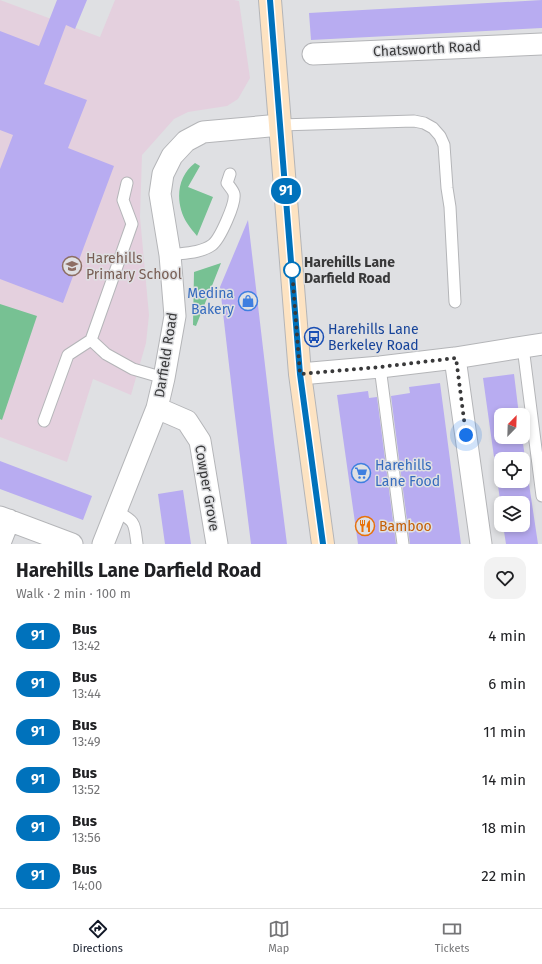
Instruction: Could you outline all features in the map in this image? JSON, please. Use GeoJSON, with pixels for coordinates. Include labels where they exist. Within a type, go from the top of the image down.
{"type":"FeatureCollection","features":[{"type":"Feature","properties":{"kind":"main road"},"geometry":{"type":"LineString","coordinates":[[270,0],[300,374],[323,544]]}},
{"type":"Feature","properties":{"kind":"street","name":"Chatsworth Road"},"geometry":{"type":"LineString","coordinates":[[313,54],[542,44]]}},
{"type":"Feature","properties":{"kind":"street","name":"Darfield Road"},"geometry":{"type":"LineString","coordinates":[[103,544],[157,408],[175,316],[170,255],[160,194],[163,174],[172,156],[186,141],[203,132],[280,125]]}},
{"type":"Feature","properties":{"kind":"street"},"geometry":{"type":"LineString","coordinates":[[300,374],[456,358],[532,346]]}},
{"type":"Feature","properties":{"kind":"street"},"geometry":{"type":"LineString","coordinates":[[456,358],[481,544]]}},
{"type":"Feature","properties":{"kind":"street","name":"Cowper Grove"},"geometry":{"type":"LineString","coordinates":[[157,408],[187,420],[200,441],[217,544]]}},
{"type":"Feature","properties":{"kind":"street"},"geometry":{"type":"LineString","coordinates":[[0,543],[4,518],[72,544]]}},
{"type":"Feature","properties":{"kind":"lane"},"geometry":{"type":"LineString","coordinates":[[280,125],[414,121],[424,123],[433,128],[440,136],[444,145],[447,188],[450,206],[455,302]]}},
{"type":"Feature","properties":{"kind":"lane"},"geometry":{"type":"LineString","coordinates":[[170,255],[199,251],[213,244],[221,232],[234,203],[234,193],[227,183],[230,174]]}},
{"type":"Feature","properties":{"kind":"lane"},"geometry":{"type":"LineString","coordinates":[[44,421],[68,355],[91,340],[132,224],[123,200],[127,183]]}},
{"type":"Feature","properties":{"kind":"lane"},"geometry":{"type":"LineString","coordinates":[[91,340],[106,354],[133,369],[164,378]]}},
{"type":"Feature","properties":{"kind":"lane"},"geometry":{"type":"LineString","coordinates":[[532,346],[542,496]]}},
{"type":"Feature","properties":{"kind":"lane"},"geometry":{"type":"LineString","coordinates":[[380,367],[403,544]]}},
{"type":"Feature","properties":{"kind":"lane"},"geometry":{"type":"LineString","coordinates":[[116,511],[132,521],[137,544]]}},
{"type":"Feature","properties":{"kind":"shaded area","name":"Harehills Primary School"},"geometry":{"type":"Polygon","coordinates":[[[0,0],[100,37],[115,0],[239,1],[250,78],[238,99],[227,106],[188,112],[174,119],[142,155],[140,217],[149,315],[146,343],[131,395],[93,379],[67,462],[0,437],[0,0]]]}},
{"type":"Feature","properties":{"kind":"green space"},"geometry":{"type":"Polygon","coordinates":[[[195,163],[200,166],[188,187],[213,197],[197,236],[183,216],[179,199],[179,191],[184,176],[195,163]]]}},
{"type":"Feature","properties":{"kind":"green space"},"geometry":{"type":"Polygon","coordinates":[[[221,263],[196,326],[193,325],[194,272],[221,263]]]}},
{"type":"Feature","properties":{"kind":"green space"},"geometry":{"type":"Polygon","coordinates":[[[0,304],[37,316],[2,420],[0,419],[0,304]]]}},
{"type":"Feature","properties":{"kind":"building"},"geometry":{"type":"Polygon","coordinates":[[[57,0],[87,0],[75,29],[66,25],[44,84],[87,100],[68,148],[114,166],[63,303],[0,279],[0,169],[13,135],[0,130],[0,31],[39,46],[57,0]]]}},
{"type":"Feature","properties":{"kind":"building"},"geometry":{"type":"Polygon","coordinates":[[[542,0],[542,28],[311,40],[309,13],[542,0]]]}},
{"type":"Feature","properties":{"kind":"building"},"geometry":{"type":"Polygon","coordinates":[[[248,220],[287,544],[251,544],[234,408],[220,287],[248,220]]]}},
{"type":"Feature","properties":{"kind":"building"},"geometry":{"type":"Polygon","coordinates":[[[514,374],[518,408],[494,408],[494,444],[523,444],[524,452],[494,452],[494,457],[483,378],[514,374]]]}},
{"type":"Feature","properties":{"kind":"building"},"geometry":{"type":"Polygon","coordinates":[[[440,383],[461,544],[410,544],[391,396],[410,393],[409,387],[440,383]]]}},
{"type":"Feature","properties":{"kind":"building"},"geometry":{"type":"Polygon","coordinates":[[[368,391],[369,398],[377,397],[396,544],[358,544],[337,395],[368,391]]]}},
{"type":"Feature","properties":{"kind":"building"},"geometry":{"type":"Polygon","coordinates":[[[0,461],[92,496],[83,520],[0,489],[0,461]]]}},
{"type":"Feature","properties":{"kind":"building"},"geometry":{"type":"Polygon","coordinates":[[[498,488],[530,488],[538,544],[506,544],[504,532],[530,532],[530,496],[499,496],[498,488]]]}},
{"type":"Feature","properties":{"kind":"building"},"geometry":{"type":"Polygon","coordinates":[[[183,490],[191,544],[165,544],[158,494],[183,490]]]}},
{"type":"Feature","properties":{"kind":"bus line","name":"91"},"geometry":{"type":"LineString","coordinates":[[270,0],[300,374],[323,544]]}},
{"type":"Feature","properties":{"kind":"place","name":"Harehills Primary School"},"geometry":{"type":"Point","coordinates":[72,266]}},
{"type":"Feature","properties":{"kind":"place","name":"Harehills Lane Darfield Road"},"geometry":{"type":"Point","coordinates":[292,270]}},
{"type":"Feature","properties":{"kind":"place","name":"Medina Bakery"},"geometry":{"type":"Point","coordinates":[248,301]}},
{"type":"Feature","properties":{"kind":"place","name":"Harehills Lane Berkeley Road"},"geometry":{"type":"Point","coordinates":[314,337]}},
{"type":"Feature","properties":{"kind":"place","name":"Harehills Lane Food"},"geometry":{"type":"Point","coordinates":[361,473]}},
{"type":"Feature","properties":{"kind":"place","name":"Bamboo"},"geometry":{"type":"Point","coordinates":[365,526]}},
{"type":"Feature","properties":{"kind":"route"},"geometry":{"type":"LineString","coordinates":[[292,270],[300,374],[456,358],[466,435]]}}]}
